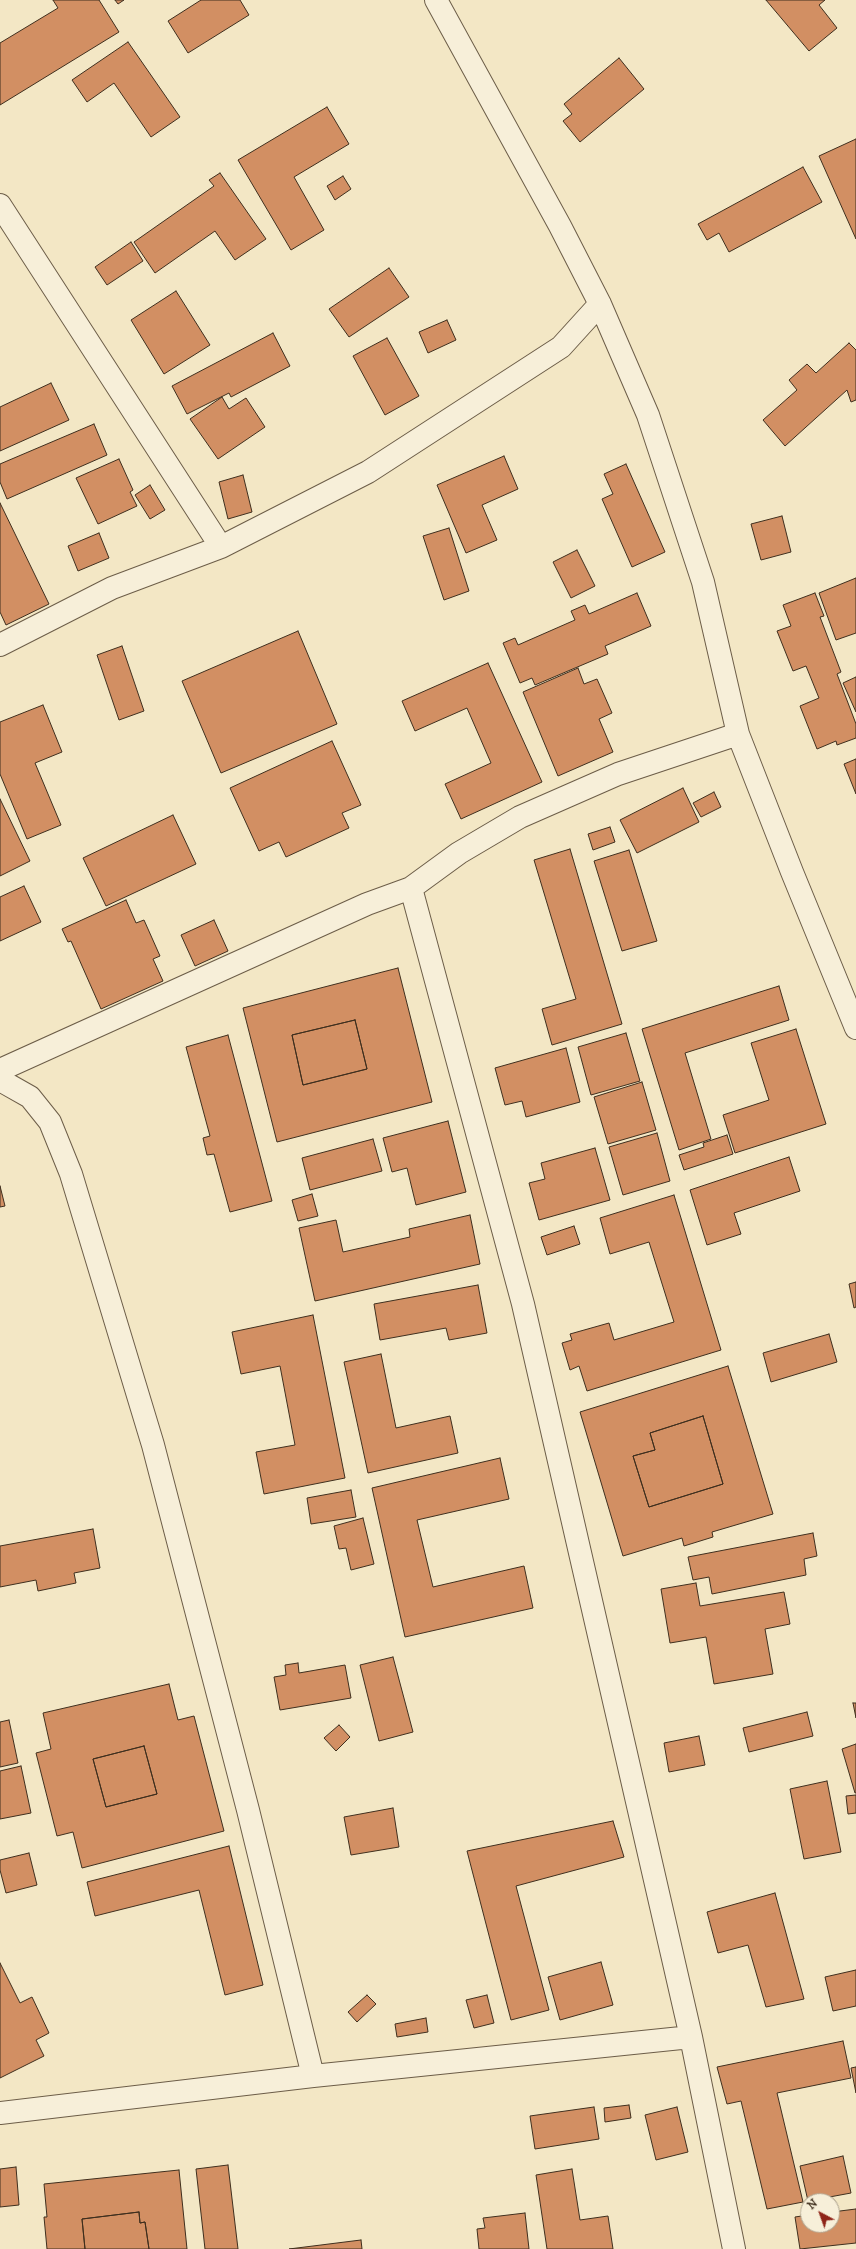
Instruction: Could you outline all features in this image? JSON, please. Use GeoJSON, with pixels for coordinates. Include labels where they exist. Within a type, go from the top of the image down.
{"type":"FeatureCollection","features":[{"type":"Feature","properties":{"kind":"street"},"geometry":{"type":"LineString","coordinates":[[436,0],[560,226],[600,304],[648,415],[703,582],[738,734],[792,872],[856,1028]]}},
{"type":"Feature","properties":{"kind":"street"},"geometry":{"type":"LineString","coordinates":[[0,205],[8,233],[221,547]]}},
{"type":"Feature","properties":{"kind":"street"},"geometry":{"type":"LineString","coordinates":[[0,645],[112,588],[221,547],[368,472],[561,347],[600,304]]}},
{"type":"Feature","properties":{"kind":"street"},"geometry":{"type":"LineString","coordinates":[[0,1070],[367,904],[411,888],[459,853],[520,817],[618,774],[738,734]]}},
{"type":"Feature","properties":{"kind":"street"},"geometry":{"type":"LineString","coordinates":[[411,888],[523,1304],[691,2037],[734,2249]]}},
{"type":"Feature","properties":{"kind":"street"},"geometry":{"type":"LineString","coordinates":[[0,1080],[30,1097],[50,1122],[71,1174],[153,1445],[248,1810],[313,2076]]}},
{"type":"Feature","properties":{"kind":"street"},"geometry":{"type":"LineString","coordinates":[[0,2113],[313,2076],[691,2037]]}},
{"type":"Feature","properties":{"kind":"building"},"geometry":{"type":"Polygon","coordinates":[[[53,0],[99,0],[119,32],[0,105],[0,43],[58,8],[53,0]]]}},
{"type":"Feature","properties":{"kind":"building"},"geometry":{"type":"Polygon","coordinates":[[[115,0],[124,0],[118,4],[115,0]]]}},
{"type":"Feature","properties":{"kind":"building"},"geometry":{"type":"Polygon","coordinates":[[[201,0],[240,0],[249,15],[188,53],[168,21],[201,0]]]}},
{"type":"Feature","properties":{"kind":"building"},"geometry":{"type":"Polygon","coordinates":[[[766,0],[825,0],[819,5],[837,28],[809,51],[766,0]]]}},
{"type":"Feature","properties":{"kind":"building"},"geometry":{"type":"Polygon","coordinates":[[[128,42],[180,117],[151,137],[114,83],[87,102],[72,80],[128,42]]]}},
{"type":"Feature","properties":{"kind":"building"},"geometry":{"type":"Polygon","coordinates":[[[619,58],[644,89],[580,142],[563,121],[572,114],[564,104],[619,58]]]}},
{"type":"Feature","properties":{"kind":"building"},"geometry":{"type":"Polygon","coordinates":[[[327,107],[349,144],[294,177],[324,230],[291,250],[238,160],[327,107]]]}},
{"type":"Feature","properties":{"kind":"building"},"geometry":{"type":"Polygon","coordinates":[[[856,139],[856,239],[819,156],[856,139]]]}},
{"type":"Feature","properties":{"kind":"building"},"geometry":{"type":"Polygon","coordinates":[[[803,167],[822,202],[729,252],[719,233],[707,240],[698,224],[803,167]]]}},
{"type":"Feature","properties":{"kind":"building"},"geometry":{"type":"Polygon","coordinates":[[[220,173],[266,239],[235,260],[215,231],[155,273],[134,242],[214,186],[209,180],[220,173]]]}},
{"type":"Feature","properties":{"kind":"building"},"geometry":{"type":"Polygon","coordinates":[[[343,176],[351,189],[335,200],[327,186],[343,176]]]}},
{"type":"Feature","properties":{"kind":"building"},"geometry":{"type":"Polygon","coordinates":[[[131,242],[143,261],[107,285],[95,267],[131,242]]]}},
{"type":"Feature","properties":{"kind":"building"},"geometry":{"type":"Polygon","coordinates":[[[389,268],[409,297],[349,337],[329,309],[389,268]]]}},
{"type":"Feature","properties":{"kind":"building"},"geometry":{"type":"Polygon","coordinates":[[[176,291],[210,345],[164,374],[131,320],[176,291]]]}},
{"type":"Feature","properties":{"kind":"building"},"geometry":{"type":"Polygon","coordinates":[[[447,320],[456,340],[428,353],[419,332],[447,320]]]}},
{"type":"Feature","properties":{"kind":"building"},"geometry":{"type":"Polygon","coordinates":[[[273,333],[290,366],[231,397],[229,393],[187,414],[172,386],[273,333]]]}},
{"type":"Feature","properties":{"kind":"building"},"geometry":{"type":"Polygon","coordinates":[[[387,338],[419,396],[385,415],[353,356],[387,338]]]}},
{"type":"Feature","properties":{"kind":"building"},"geometry":{"type":"Polygon","coordinates":[[[849,343],[856,350],[856,400],[851,402],[847,390],[785,446],[763,420],[797,390],[789,380],[807,364],[816,373],[849,343]]]}},
{"type":"Feature","properties":{"kind":"building"},"geometry":{"type":"Polygon","coordinates":[[[51,383],[69,420],[0,451],[0,407],[51,383]]]}},
{"type":"Feature","properties":{"kind":"building"},"geometry":{"type":"Polygon","coordinates":[[[222,397],[229,409],[246,398],[265,427],[218,459],[190,419],[222,397]]]}},
{"type":"Feature","properties":{"kind":"building"},"geometry":{"type":"Polygon","coordinates":[[[94,424],[107,455],[7,499],[0,482],[0,464],[94,424]]]}},
{"type":"Feature","properties":{"kind":"building"},"geometry":{"type":"Polygon","coordinates":[[[504,456],[518,489],[482,505],[497,540],[466,553],[437,485],[504,456]]]}},
{"type":"Feature","properties":{"kind":"building"},"geometry":{"type":"Polygon","coordinates":[[[119,459],[133,490],[130,492],[137,506],[98,524],[76,478],[119,459]]]}},
{"type":"Feature","properties":{"kind":"building"},"geometry":{"type":"Polygon","coordinates":[[[626,464],[665,552],[632,567],[602,499],[613,494],[604,474],[626,464]]]}},
{"type":"Feature","properties":{"kind":"building"},"geometry":{"type":"Polygon","coordinates":[[[243,475],[252,512],[228,519],[219,482],[243,475]]]}},
{"type":"Feature","properties":{"kind":"building"},"geometry":{"type":"Polygon","coordinates":[[[150,485],[165,510],[150,519],[135,495],[150,485]]]}},
{"type":"Feature","properties":{"kind":"building"},"geometry":{"type":"Polygon","coordinates":[[[0,503],[49,604],[6,625],[0,612],[0,503]]]}},
{"type":"Feature","properties":{"kind":"building"},"geometry":{"type":"Polygon","coordinates":[[[782,516],[791,552],[761,560],[751,524],[782,516]]]}},
{"type":"Feature","properties":{"kind":"building"},"geometry":{"type":"Polygon","coordinates":[[[449,528],[469,591],[444,600],[423,536],[449,528]]]}},
{"type":"Feature","properties":{"kind":"building"},"geometry":{"type":"Polygon","coordinates":[[[99,533],[109,558],[78,571],[68,546],[99,533]]]}},
{"type":"Feature","properties":{"kind":"building"},"geometry":{"type":"Polygon","coordinates":[[[577,550],[595,586],[571,598],[553,562],[577,550]]]}},
{"type":"Feature","properties":{"kind":"building"},"geometry":{"type":"Polygon","coordinates":[[[856,578],[856,633],[836,640],[819,593],[856,578]]]}},
{"type":"Feature","properties":{"kind":"building"},"geometry":{"type":"Polygon","coordinates":[[[637,593],[651,626],[605,646],[608,654],[535,685],[532,678],[520,683],[503,643],[515,638],[518,645],[575,620],[571,611],[585,605],[589,614],[637,593]]]}},
{"type":"Feature","properties":{"kind":"building"},"geometry":{"type":"Polygon","coordinates":[[[815,593],[824,616],[820,617],[841,672],[837,674],[856,724],[856,738],[837,745],[836,741],[817,749],[800,706],[819,698],[806,666],[793,671],[777,631],[791,626],[783,605],[815,593]]]}},
{"type":"Feature","properties":{"kind":"building"},"geometry":{"type":"Polygon","coordinates":[[[298,631],[337,724],[221,773],[182,681],[298,631]]]}},
{"type":"Feature","properties":{"kind":"building"},"geometry":{"type":"Polygon","coordinates":[[[122,646],[144,711],[119,720],[97,655],[122,646]]]}},
{"type":"Feature","properties":{"kind":"building"},"geometry":{"type":"Polygon","coordinates":[[[488,663],[542,782],[461,819],[445,784],[491,763],[467,708],[415,731],[402,701],[488,663]]]}},
{"type":"Feature","properties":{"kind":"building"},"geometry":{"type":"Polygon","coordinates":[[[578,668],[584,684],[597,679],[612,713],[599,719],[613,752],[558,776],[523,692],[578,668]]]}},
{"type":"Feature","properties":{"kind":"building"},"geometry":{"type":"Polygon","coordinates":[[[856,677],[856,712],[843,683],[856,677]]]}},
{"type":"Feature","properties":{"kind":"building"},"geometry":{"type":"Polygon","coordinates":[[[43,705],[62,752],[35,763],[61,825],[27,839],[0,774],[0,722],[43,705]]]}},
{"type":"Feature","properties":{"kind":"building"},"geometry":{"type":"Polygon","coordinates":[[[332,741],[361,805],[342,813],[349,828],[286,857],[279,842],[259,851],[230,788],[332,741]]]}},
{"type":"Feature","properties":{"kind":"building"},"geometry":{"type":"Polygon","coordinates":[[[856,759],[856,794],[844,764],[856,759]]]}},
{"type":"Feature","properties":{"kind":"building"},"geometry":{"type":"Polygon","coordinates":[[[683,788],[699,822],[637,853],[620,820],[683,788]]]}},
{"type":"Feature","properties":{"kind":"building"},"geometry":{"type":"Polygon","coordinates":[[[714,792],[721,807],[701,817],[693,803],[714,792]]]}},
{"type":"Feature","properties":{"kind":"building"},"geometry":{"type":"Polygon","coordinates":[[[0,799],[30,861],[0,876],[0,799]]]}},
{"type":"Feature","properties":{"kind":"building"},"geometry":{"type":"Polygon","coordinates":[[[173,815],[196,864],[106,906],[83,858],[173,815]]]}},
{"type":"Feature","properties":{"kind":"building"},"geometry":{"type":"Polygon","coordinates":[[[610,827],[615,842],[593,850],[588,834],[610,827]]]}},
{"type":"Feature","properties":{"kind":"building"},"geometry":{"type":"Polygon","coordinates":[[[570,849],[622,1024],[552,1045],[542,1009],[576,999],[534,860],[570,849]]]}},
{"type":"Feature","properties":{"kind":"building"},"geometry":{"type":"Polygon","coordinates":[[[629,850],[657,941],[622,951],[594,861],[629,850]]]}},
{"type":"Feature","properties":{"kind":"building"},"geometry":{"type":"Polygon","coordinates":[[[24,886],[41,922],[0,941],[0,897],[24,886]]]}},
{"type":"Feature","properties":{"kind":"building"},"geometry":{"type":"Polygon","coordinates":[[[126,900],[136,923],[144,920],[160,956],[153,959],[163,981],[101,1009],[71,941],[68,942],[62,929],[126,900]]]}},
{"type":"Feature","properties":{"kind":"building"},"geometry":{"type":"Polygon","coordinates":[[[214,920],[228,951],[195,966],[181,935],[214,920]]]}},
{"type":"Feature","properties":{"kind":"building"},"geometry":{"type":"Polygon","coordinates":[[[398,968],[432,1102],[277,1142],[243,1008],[398,968]],[[355,1020],[292,1035],[303,1085],[367,1069],[355,1020]]]}},
{"type":"Feature","properties":{"kind":"building"},"geometry":{"type":"Polygon","coordinates":[[[779,986],[789,1020],[685,1053],[711,1139],[679,1150],[642,1029],[779,986]]]}},
{"type":"Feature","properties":{"kind":"building"},"geometry":{"type":"Polygon","coordinates":[[[355,1020],[367,1069],[303,1085],[292,1035],[355,1020]]]}},
{"type":"Feature","properties":{"kind":"building"},"geometry":{"type":"Polygon","coordinates":[[[796,1029],[826,1124],[735,1153],[723,1115],[769,1100],[751,1043],[796,1029]]]}},
{"type":"Feature","properties":{"kind":"building"},"geometry":{"type":"Polygon","coordinates":[[[626,1033],[640,1081],[591,1095],[578,1047],[626,1033]]]}},
{"type":"Feature","properties":{"kind":"building"},"geometry":{"type":"Polygon","coordinates":[[[228,1035],[272,1201],[230,1212],[214,1154],[207,1155],[203,1138],[210,1136],[186,1047],[228,1035]]]}},
{"type":"Feature","properties":{"kind":"building"},"geometry":{"type":"Polygon","coordinates":[[[566,1048],[580,1102],[526,1117],[522,1101],[505,1105],[495,1068],[566,1048]]]}},
{"type":"Feature","properties":{"kind":"building"},"geometry":{"type":"Polygon","coordinates":[[[642,1082],[656,1130],[608,1144],[594,1097],[642,1082]]]}},
{"type":"Feature","properties":{"kind":"building"},"geometry":{"type":"Polygon","coordinates":[[[448,1121],[466,1192],[416,1205],[407,1168],[392,1172],[383,1138],[448,1121]]]}},
{"type":"Feature","properties":{"kind":"building"},"geometry":{"type":"Polygon","coordinates":[[[657,1133],[670,1181],[623,1195],[609,1147],[657,1133]]]}},
{"type":"Feature","properties":{"kind":"building"},"geometry":{"type":"Polygon","coordinates":[[[727,1135],[733,1154],[684,1170],[679,1155],[704,1147],[703,1143],[727,1135]]]}},
{"type":"Feature","properties":{"kind":"building"},"geometry":{"type":"Polygon","coordinates":[[[373,1139],[382,1171],[310,1190],[302,1158],[373,1139]]]}},
{"type":"Feature","properties":{"kind":"building"},"geometry":{"type":"Polygon","coordinates":[[[595,1148],[610,1200],[539,1220],[529,1183],[545,1179],[541,1163],[595,1148]]]}},
{"type":"Feature","properties":{"kind":"building"},"geometry":{"type":"Polygon","coordinates":[[[789,1157],[800,1191],[734,1213],[741,1234],[707,1245],[690,1190],[789,1157]]]}},
{"type":"Feature","properties":{"kind":"building"},"geometry":{"type":"Polygon","coordinates":[[[0,1186],[5,1206],[0,1207],[0,1186]]]}},
{"type":"Feature","properties":{"kind":"building"},"geometry":{"type":"Polygon","coordinates":[[[312,1194],[318,1216],[298,1221],[292,1200],[312,1194]]]}},
{"type":"Feature","properties":{"kind":"building"},"geometry":{"type":"Polygon","coordinates":[[[674,1195],[721,1350],[587,1391],[579,1366],[570,1370],[562,1343],[572,1340],[570,1334],[609,1323],[614,1340],[674,1322],[649,1242],[610,1254],[600,1218],[674,1195]]]}},
{"type":"Feature","properties":{"kind":"building"},"geometry":{"type":"Polygon","coordinates":[[[470,1215],[480,1264],[315,1301],[299,1228],[336,1220],[343,1252],[410,1237],[409,1229],[470,1215]]]}},
{"type":"Feature","properties":{"kind":"building"},"geometry":{"type":"Polygon","coordinates":[[[574,1226],[580,1244],[547,1255],[541,1237],[574,1226]]]}},
{"type":"Feature","properties":{"kind":"building"},"geometry":{"type":"Polygon","coordinates":[[[856,1282],[856,1307],[854,1308],[849,1284],[856,1282]]]}},
{"type":"Feature","properties":{"kind":"building"},"geometry":{"type":"Polygon","coordinates":[[[478,1285],[487,1333],[449,1340],[446,1328],[380,1340],[374,1304],[478,1285]]]}},
{"type":"Feature","properties":{"kind":"building"},"geometry":{"type":"Polygon","coordinates":[[[313,1315],[345,1478],[264,1494],[256,1452],[295,1445],[280,1366],[241,1374],[232,1332],[313,1315]]]}},
{"type":"Feature","properties":{"kind":"building"},"geometry":{"type":"Polygon","coordinates":[[[829,1334],[837,1362],[771,1382],[763,1353],[829,1334]]]}},
{"type":"Feature","properties":{"kind":"building"},"geometry":{"type":"Polygon","coordinates":[[[381,1354],[396,1428],[450,1416],[458,1453],[368,1473],[344,1362],[381,1354]]]}},
{"type":"Feature","properties":{"kind":"building"},"geometry":{"type":"Polygon","coordinates":[[[728,1366],[773,1514],[712,1532],[713,1537],[684,1546],[682,1538],[623,1556],[580,1412],[728,1366]],[[703,1416],[650,1433],[655,1450],[633,1456],[649,1507],[723,1484],[703,1416]]]}},
{"type":"Feature","properties":{"kind":"building"},"geometry":{"type":"Polygon","coordinates":[[[703,1416],[723,1484],[649,1507],[633,1456],[655,1450],[650,1433],[703,1416]]]}},
{"type":"Feature","properties":{"kind":"building"},"geometry":{"type":"Polygon","coordinates":[[[500,1458],[509,1499],[417,1520],[433,1587],[524,1566],[533,1608],[405,1637],[372,1488],[500,1458]]]}},
{"type":"Feature","properties":{"kind":"building"},"geometry":{"type":"Polygon","coordinates":[[[351,1490],[356,1517],[311,1524],[307,1498],[351,1490]]]}},
{"type":"Feature","properties":{"kind":"building"},"geometry":{"type":"Polygon","coordinates":[[[363,1518],[374,1564],[351,1570],[346,1548],[339,1549],[334,1526],[363,1518]]]}},
{"type":"Feature","properties":{"kind":"building"},"geometry":{"type":"Polygon","coordinates":[[[93,1529],[100,1568],[74,1573],[76,1583],[38,1591],[36,1580],[0,1587],[0,1546],[93,1529]]]}},
{"type":"Feature","properties":{"kind":"building"},"geometry":{"type":"Polygon","coordinates":[[[813,1533],[817,1556],[804,1559],[806,1575],[712,1594],[709,1577],[693,1580],[688,1557],[813,1533]]]}},
{"type":"Feature","properties":{"kind":"building"},"geometry":{"type":"Polygon","coordinates":[[[696,1583],[700,1606],[784,1592],[790,1624],[765,1629],[773,1674],[714,1684],[706,1637],[670,1643],[661,1589],[696,1583]]]}},
{"type":"Feature","properties":{"kind":"building"},"geometry":{"type":"Polygon","coordinates":[[[393,1657],[413,1732],[379,1741],[360,1665],[393,1657]]]}},
{"type":"Feature","properties":{"kind":"building"},"geometry":{"type":"Polygon","coordinates":[[[298,1663],[299,1673],[345,1665],[351,1698],[280,1710],[274,1677],[286,1675],[285,1665],[298,1663]]]}},
{"type":"Feature","properties":{"kind":"building"},"geometry":{"type":"Polygon","coordinates":[[[169,1684],[178,1720],[194,1716],[224,1831],[82,1868],[73,1832],[57,1836],[36,1753],[51,1749],[43,1713],[169,1684]],[[144,1746],[93,1759],[106,1807],[157,1794],[144,1746]]]}},
{"type":"Feature","properties":{"kind":"building"},"geometry":{"type":"Polygon","coordinates":[[[853,1703],[856,1703],[856,1718],[853,1703]]]}},
{"type":"Feature","properties":{"kind":"building"},"geometry":{"type":"Polygon","coordinates":[[[807,1712],[813,1736],[749,1752],[743,1728],[807,1712]]]}},
{"type":"Feature","properties":{"kind":"building"},"geometry":{"type":"Polygon","coordinates":[[[9,1720],[18,1763],[0,1767],[0,1722],[9,1720]]]}},
{"type":"Feature","properties":{"kind":"building"},"geometry":{"type":"Polygon","coordinates":[[[339,1725],[350,1737],[336,1751],[324,1738],[339,1725]]]}},
{"type":"Feature","properties":{"kind":"building"},"geometry":{"type":"Polygon","coordinates":[[[699,1736],[705,1765],[669,1772],[664,1743],[699,1736]]]}},
{"type":"Feature","properties":{"kind":"building"},"geometry":{"type":"Polygon","coordinates":[[[856,1744],[856,1793],[855,1793],[842,1749],[856,1744]]]}},
{"type":"Feature","properties":{"kind":"building"},"geometry":{"type":"Polygon","coordinates":[[[144,1746],[157,1794],[106,1807],[93,1759],[144,1746]]]}},
{"type":"Feature","properties":{"kind":"building"},"geometry":{"type":"Polygon","coordinates":[[[21,1766],[31,1813],[0,1819],[0,1771],[21,1766]]]}},
{"type":"Feature","properties":{"kind":"building"},"geometry":{"type":"Polygon","coordinates":[[[827,1781],[841,1852],[804,1859],[790,1789],[827,1781]]]}},
{"type":"Feature","properties":{"kind":"building"},"geometry":{"type":"Polygon","coordinates":[[[856,1795],[856,1813],[848,1814],[846,1796],[856,1795]]]}},
{"type":"Feature","properties":{"kind":"building"},"geometry":{"type":"Polygon","coordinates":[[[393,1808],[399,1847],[351,1855],[344,1817],[393,1808]]]}},
{"type":"Feature","properties":{"kind":"building"},"geometry":{"type":"Polygon","coordinates":[[[613,1821],[624,1857],[516,1886],[549,2010],[511,2020],[467,1851],[613,1821]]]}},
{"type":"Feature","properties":{"kind":"building"},"geometry":{"type":"Polygon","coordinates":[[[229,1846],[263,1985],[225,1995],[199,1890],[95,1916],[87,1882],[229,1846]]]}},
{"type":"Feature","properties":{"kind":"building"},"geometry":{"type":"Polygon","coordinates":[[[29,1853],[37,1885],[6,1893],[0,1870],[0,1860],[29,1853]]]}},
{"type":"Feature","properties":{"kind":"building"},"geometry":{"type":"Polygon","coordinates":[[[775,1893],[804,1999],[766,2007],[748,1945],[718,1953],[707,1912],[775,1893]]]}},
{"type":"Feature","properties":{"kind":"building"},"geometry":{"type":"Polygon","coordinates":[[[601,1962],[613,2005],[560,2020],[548,1977],[601,1962]]]}},
{"type":"Feature","properties":{"kind":"building"},"geometry":{"type":"Polygon","coordinates":[[[0,1963],[20,2003],[32,1997],[49,2033],[36,2040],[44,2056],[0,2078],[0,1963]]]}},
{"type":"Feature","properties":{"kind":"building"},"geometry":{"type":"Polygon","coordinates":[[[856,1970],[856,2006],[833,2011],[825,1977],[856,1970]]]}},
{"type":"Feature","properties":{"kind":"building"},"geometry":{"type":"Polygon","coordinates":[[[367,1995],[376,2004],[357,2022],[348,2012],[367,1995]]]}},
{"type":"Feature","properties":{"kind":"building"},"geometry":{"type":"Polygon","coordinates":[[[487,1995],[494,2023],[474,2028],[466,2000],[487,1995]]]}},
{"type":"Feature","properties":{"kind":"building"},"geometry":{"type":"Polygon","coordinates":[[[426,2018],[428,2032],[397,2037],[395,2024],[426,2018]]]}},
{"type":"Feature","properties":{"kind":"building"},"geometry":{"type":"Polygon","coordinates":[[[843,2041],[851,2078],[777,2093],[801,2193],[800,2203],[767,2209],[741,2101],[727,2104],[717,2067],[843,2041]]]}},
{"type":"Feature","properties":{"kind":"building"},"geometry":{"type":"Polygon","coordinates":[[[856,2067],[856,2093],[851,2068],[856,2067]]]}},
{"type":"Feature","properties":{"kind":"building"},"geometry":{"type":"Polygon","coordinates":[[[629,2105],[631,2118],[605,2122],[604,2108],[629,2105]]]}},
{"type":"Feature","properties":{"kind":"building"},"geometry":{"type":"Polygon","coordinates":[[[594,2107],[599,2139],[535,2149],[530,2116],[594,2107]]]}},
{"type":"Feature","properties":{"kind":"building"},"geometry":{"type":"Polygon","coordinates":[[[677,2107],[688,2152],[656,2160],[645,2115],[677,2107]]]}},
{"type":"Feature","properties":{"kind":"building"},"geometry":{"type":"Polygon","coordinates":[[[843,2156],[851,2193],[840,2195],[840,2193],[806,2193],[800,2166],[843,2156]]]}},
{"type":"Feature","properties":{"kind":"building"},"geometry":{"type":"Polygon","coordinates":[[[228,2165],[238,2249],[205,2249],[196,2169],[228,2165]]]}},
{"type":"Feature","properties":{"kind":"building"},"geometry":{"type":"Polygon","coordinates":[[[16,2167],[19,2205],[0,2207],[0,2169],[16,2167]]]}},
{"type":"Feature","properties":{"kind":"building"},"geometry":{"type":"Polygon","coordinates":[[[572,2169],[580,2220],[608,2216],[613,2249],[547,2249],[536,2175],[572,2169]]]}},
{"type":"Feature","properties":{"kind":"building"},"geometry":{"type":"Polygon","coordinates":[[[179,2170],[187,2249],[149,2249],[145,2222],[140,2223],[139,2212],[82,2219],[85,2249],[47,2249],[44,2217],[47,2217],[44,2184],[179,2170]]]}},
{"type":"Feature","properties":{"kind":"building"},"geometry":{"type":"Polygon","coordinates":[[[856,2209],[856,2243],[800,2249],[795,2217],[800,2216],[800,2233],[840,2233],[840,2211],[856,2209]]]}},
{"type":"Feature","properties":{"kind":"building"},"geometry":{"type":"Polygon","coordinates":[[[139,2212],[140,2223],[145,2222],[149,2249],[85,2249],[82,2219],[139,2212]]]}},
{"type":"Feature","properties":{"kind":"building"},"geometry":{"type":"Polygon","coordinates":[[[525,2213],[529,2249],[479,2249],[477,2229],[485,2228],[483,2218],[525,2213]]]}},
{"type":"Feature","properties":{"kind":"building"},"geometry":{"type":"Polygon","coordinates":[[[361,2240],[362,2249],[289,2249],[361,2240]]]}}]}
